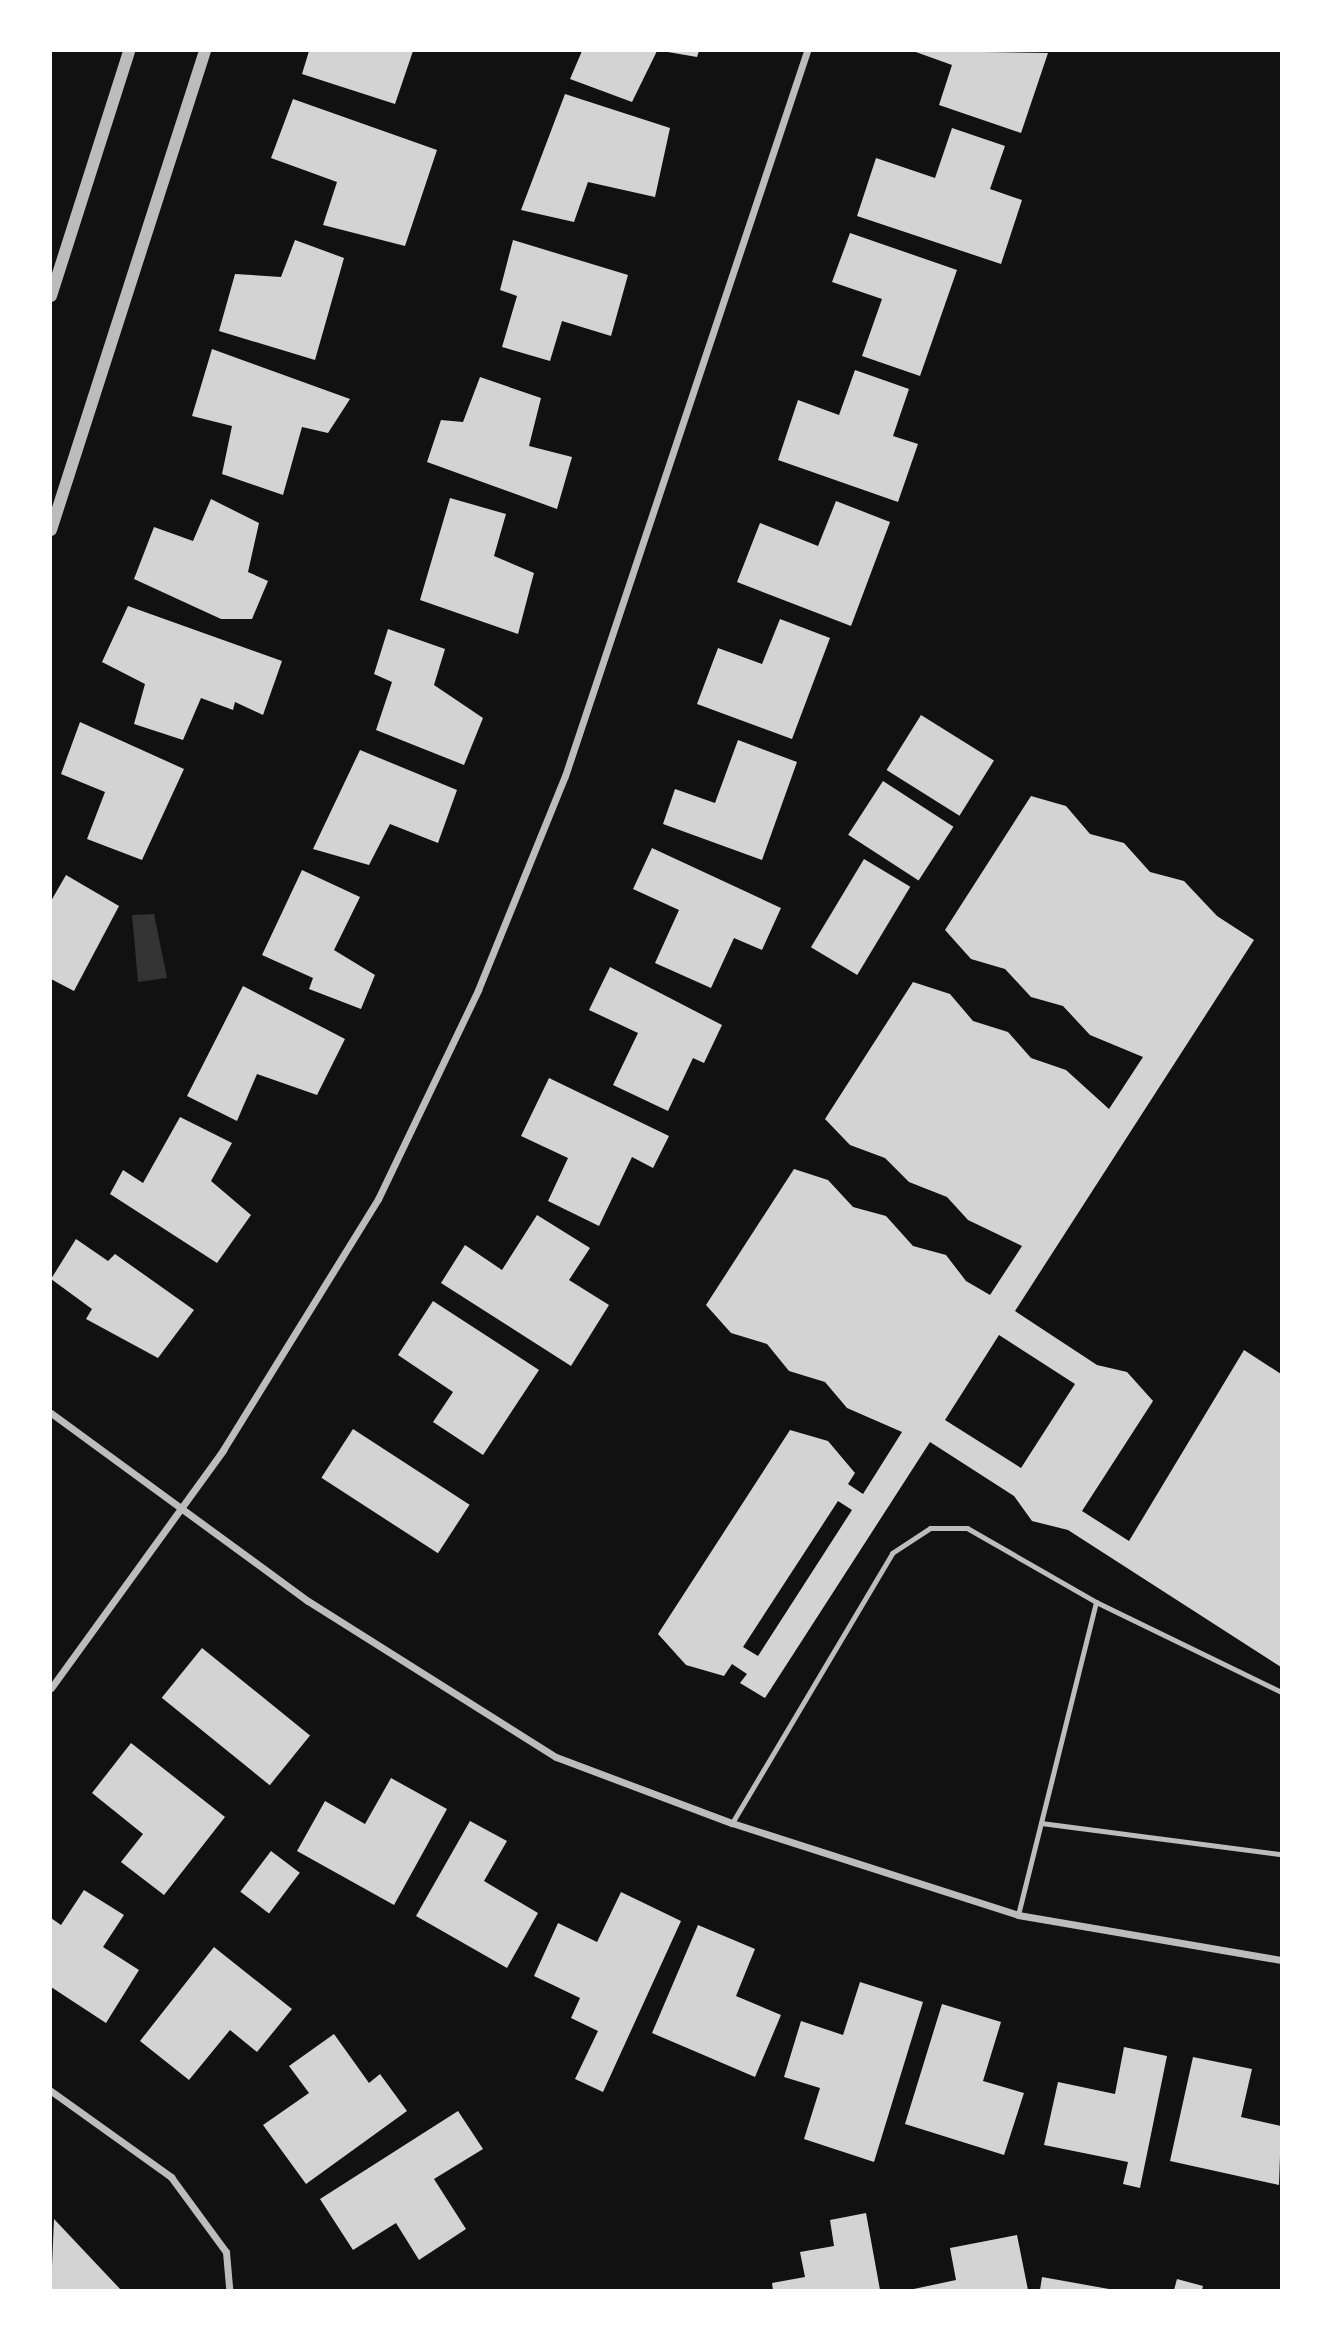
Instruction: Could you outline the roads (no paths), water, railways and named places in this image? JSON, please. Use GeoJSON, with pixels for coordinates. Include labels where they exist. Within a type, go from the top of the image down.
{"type":"FeatureCollection","features":[{"type":"Feature","properties":{"kind":"street"},"geometry":{"type":"LineString","coordinates":[[51,296],[129,51]]}},
{"type":"Feature","properties":{"kind":"street"},"geometry":{"type":"LineString","coordinates":[[51,530],[205,51]]}},
{"type":"Feature","properties":{"kind":"street"},"geometry":{"type":"LineString","coordinates":[[51,1688],[180,1509],[377,1199],[478,990],[565,776],[807,51]]}},
{"type":"Feature","properties":{"kind":"street"},"geometry":{"type":"LineString","coordinates":[[51,1413],[308,1601],[556,1757],[732,1823],[1018,1915],[1281,1960]]}},
{"type":"Feature","properties":{"kind":"street"},"geometry":{"type":"LineString","coordinates":[[51,2091],[171,2177],[226,2252],[229,2290]]}},
{"type":"Feature","properties":{"kind":"lane"},"geometry":{"type":"LineString","coordinates":[[732,1823],[892,1553],[930,1528],[967,1528],[1096,1602],[1281,1692]]}},
{"type":"Feature","properties":{"kind":"lane"},"geometry":{"type":"LineString","coordinates":[[1018,1915],[1096,1602]]}},
{"type":"Feature","properties":{"kind":"lane"},"geometry":{"type":"LineString","coordinates":[[1041,1823],[1281,1854]]}}]}
